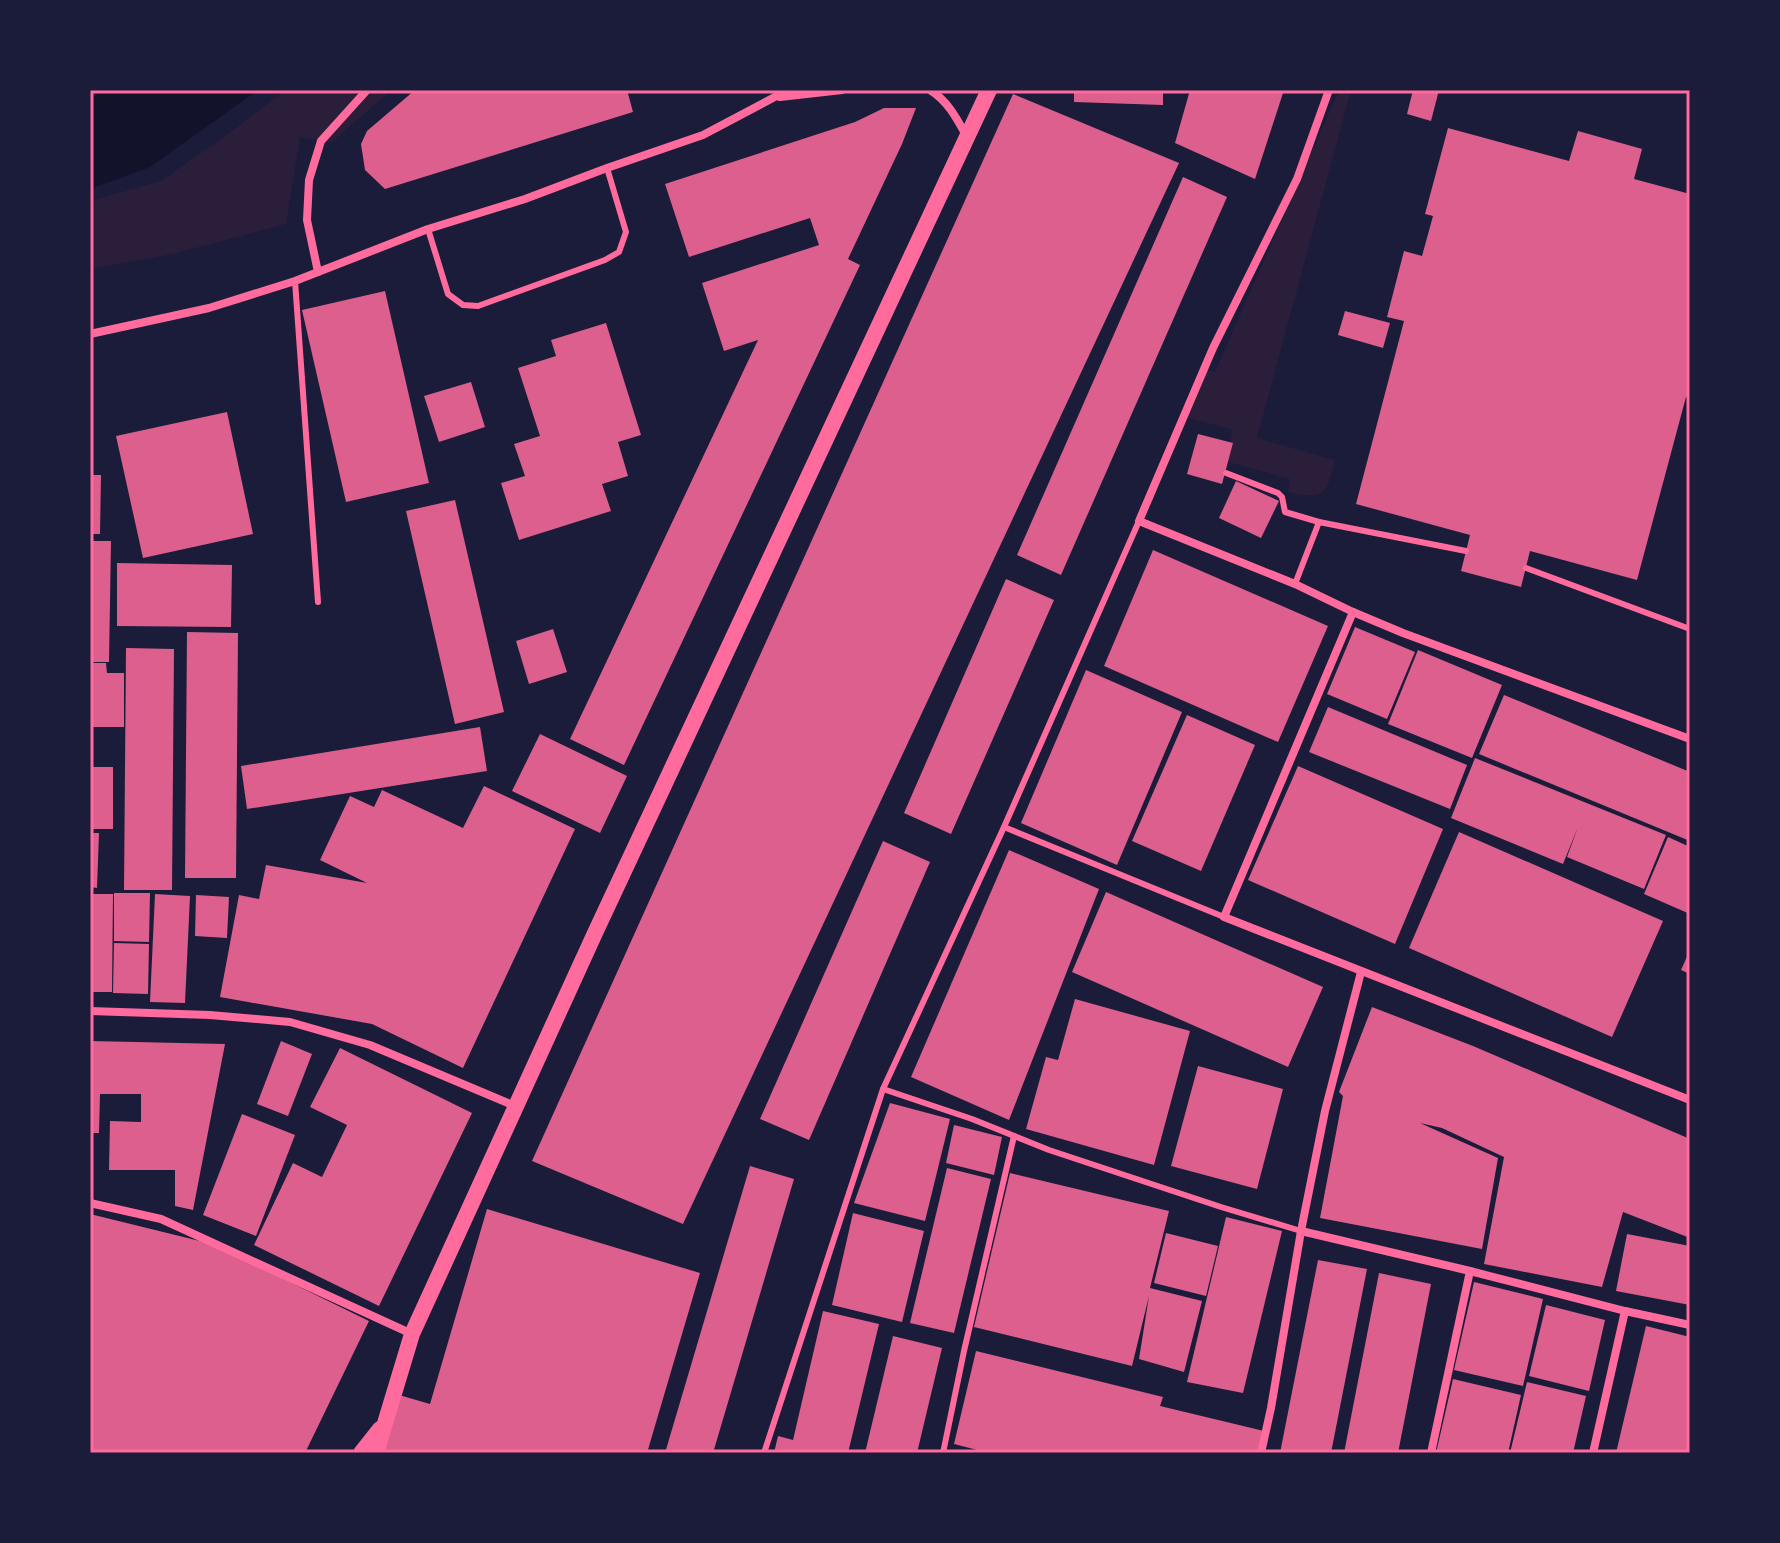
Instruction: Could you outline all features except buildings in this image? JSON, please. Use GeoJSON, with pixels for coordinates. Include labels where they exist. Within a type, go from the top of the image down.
{"type":"FeatureCollection","features":[{"type":"Feature","properties":{"kind":"main road"},"geometry":{"type":"LineString","coordinates":[[376,1453],[412,1334],[615,889],[989,90]]}},
{"type":"Feature","properties":{"kind":"main road"},"geometry":{"type":"LineString","coordinates":[[361,1453],[387,1419]]}},
{"type":"Feature","properties":{"kind":"street"},"geometry":{"type":"LineString","coordinates":[[318,272],[307,220],[309,180],[321,141],[367,90]]}},
{"type":"Feature","properties":{"kind":"street"},"geometry":{"type":"LineString","coordinates":[[90,334],[209,308],[295,281],[428,229],[525,199],[703,135],[788,90]]}},
{"type":"Feature","properties":{"kind":"street"},"geometry":{"type":"LineString","coordinates":[[771,97],[842,90]]}},
{"type":"Feature","properties":{"kind":"street"},"geometry":{"type":"LineString","coordinates":[[930,90],[953,112],[967,138]]}},
{"type":"Feature","properties":{"kind":"street"},"geometry":{"type":"LineString","coordinates":[[1329,90],[1297,179],[1213,348],[1139,521],[1295,584],[1403,633],[1690,739]]}},
{"type":"Feature","properties":{"kind":"street"},"geometry":{"type":"LineString","coordinates":[[1353,612],[1224,917],[1690,1100]]}},
{"type":"Feature","properties":{"kind":"street"},"geometry":{"type":"LineString","coordinates":[[1261,1453],[1325,1111],[1361,972]]}},
{"type":"Feature","properties":{"kind":"street"},"geometry":{"type":"LineString","coordinates":[[90,1011],[210,1015],[290,1022],[370,1045],[515,1106]]}},
{"type":"Feature","properties":{"kind":"street"},"geometry":{"type":"LineString","coordinates":[[90,1203],[161,1219],[412,1334]]}},
{"type":"Feature","properties":{"kind":"street"},"geometry":{"type":"LineString","coordinates":[[1301,1231],[1690,1325]]}},
{"type":"Feature","properties":{"kind":"street"},"geometry":{"type":"LineString","coordinates":[[1431,1453],[1470,1271]]}},
{"type":"Feature","properties":{"kind":"street"},"geometry":{"type":"LineString","coordinates":[[1593,1453],[1625,1311]]}},
{"type":"Feature","properties":{"kind":"lane"},"geometry":{"type":"LineString","coordinates":[[428,229],[448,294],[463,305],[478,306],[605,260],[619,252],[626,232],[607,168]]}},
{"type":"Feature","properties":{"kind":"lane"},"geometry":{"type":"LineString","coordinates":[[295,281],[318,602]]}},
{"type":"Feature","properties":{"kind":"lane"},"geometry":{"type":"LineString","coordinates":[[1226,473],[1278,493],[1285,512],[1319,522],[1466,551]]}},
{"type":"Feature","properties":{"kind":"lane"},"geometry":{"type":"LineString","coordinates":[[764,1453],[883,1089],[1004,827],[1139,521]]}},
{"type":"Feature","properties":{"kind":"lane"},"geometry":{"type":"LineString","coordinates":[[1295,584],[1319,522]]}},
{"type":"Feature","properties":{"kind":"lane"},"geometry":{"type":"LineString","coordinates":[[1526,568],[1690,629]]}},
{"type":"Feature","properties":{"kind":"lane"},"geometry":{"type":"LineString","coordinates":[[1004,827],[1224,917]]}},
{"type":"Feature","properties":{"kind":"lane"},"geometry":{"type":"LineString","coordinates":[[883,1089],[972,1119],[1049,1150],[1301,1231]]}},
{"type":"Feature","properties":{"kind":"lane"},"geometry":{"type":"LineString","coordinates":[[946,1452],[964,1351],[1014,1136]]}},
{"type":"Feature","properties":{"kind":"shaded area"},"geometry":{"type":"Polygon","coordinates":[[[90,90],[258,90],[150,167],[90,189],[90,90]]]}},
{"type":"Feature","properties":{"kind":"shaded area"},"geometry":{"type":"Polygon","coordinates":[[[285,90],[391,90],[331,143],[300,137],[286,224],[173,254],[90,269],[90,201],[161,181],[285,90]]]}},
{"type":"Feature","properties":{"kind":"shaded area"},"geometry":{"type":"Polygon","coordinates":[[[1339,90],[1351,90],[1257,438],[1335,460],[1326,488],[1317,495],[1310,495],[1288,492],[1290,479],[1225,461],[1233,430],[1185,417],[1205,370],[1215,372],[1339,90]]]}}]}
